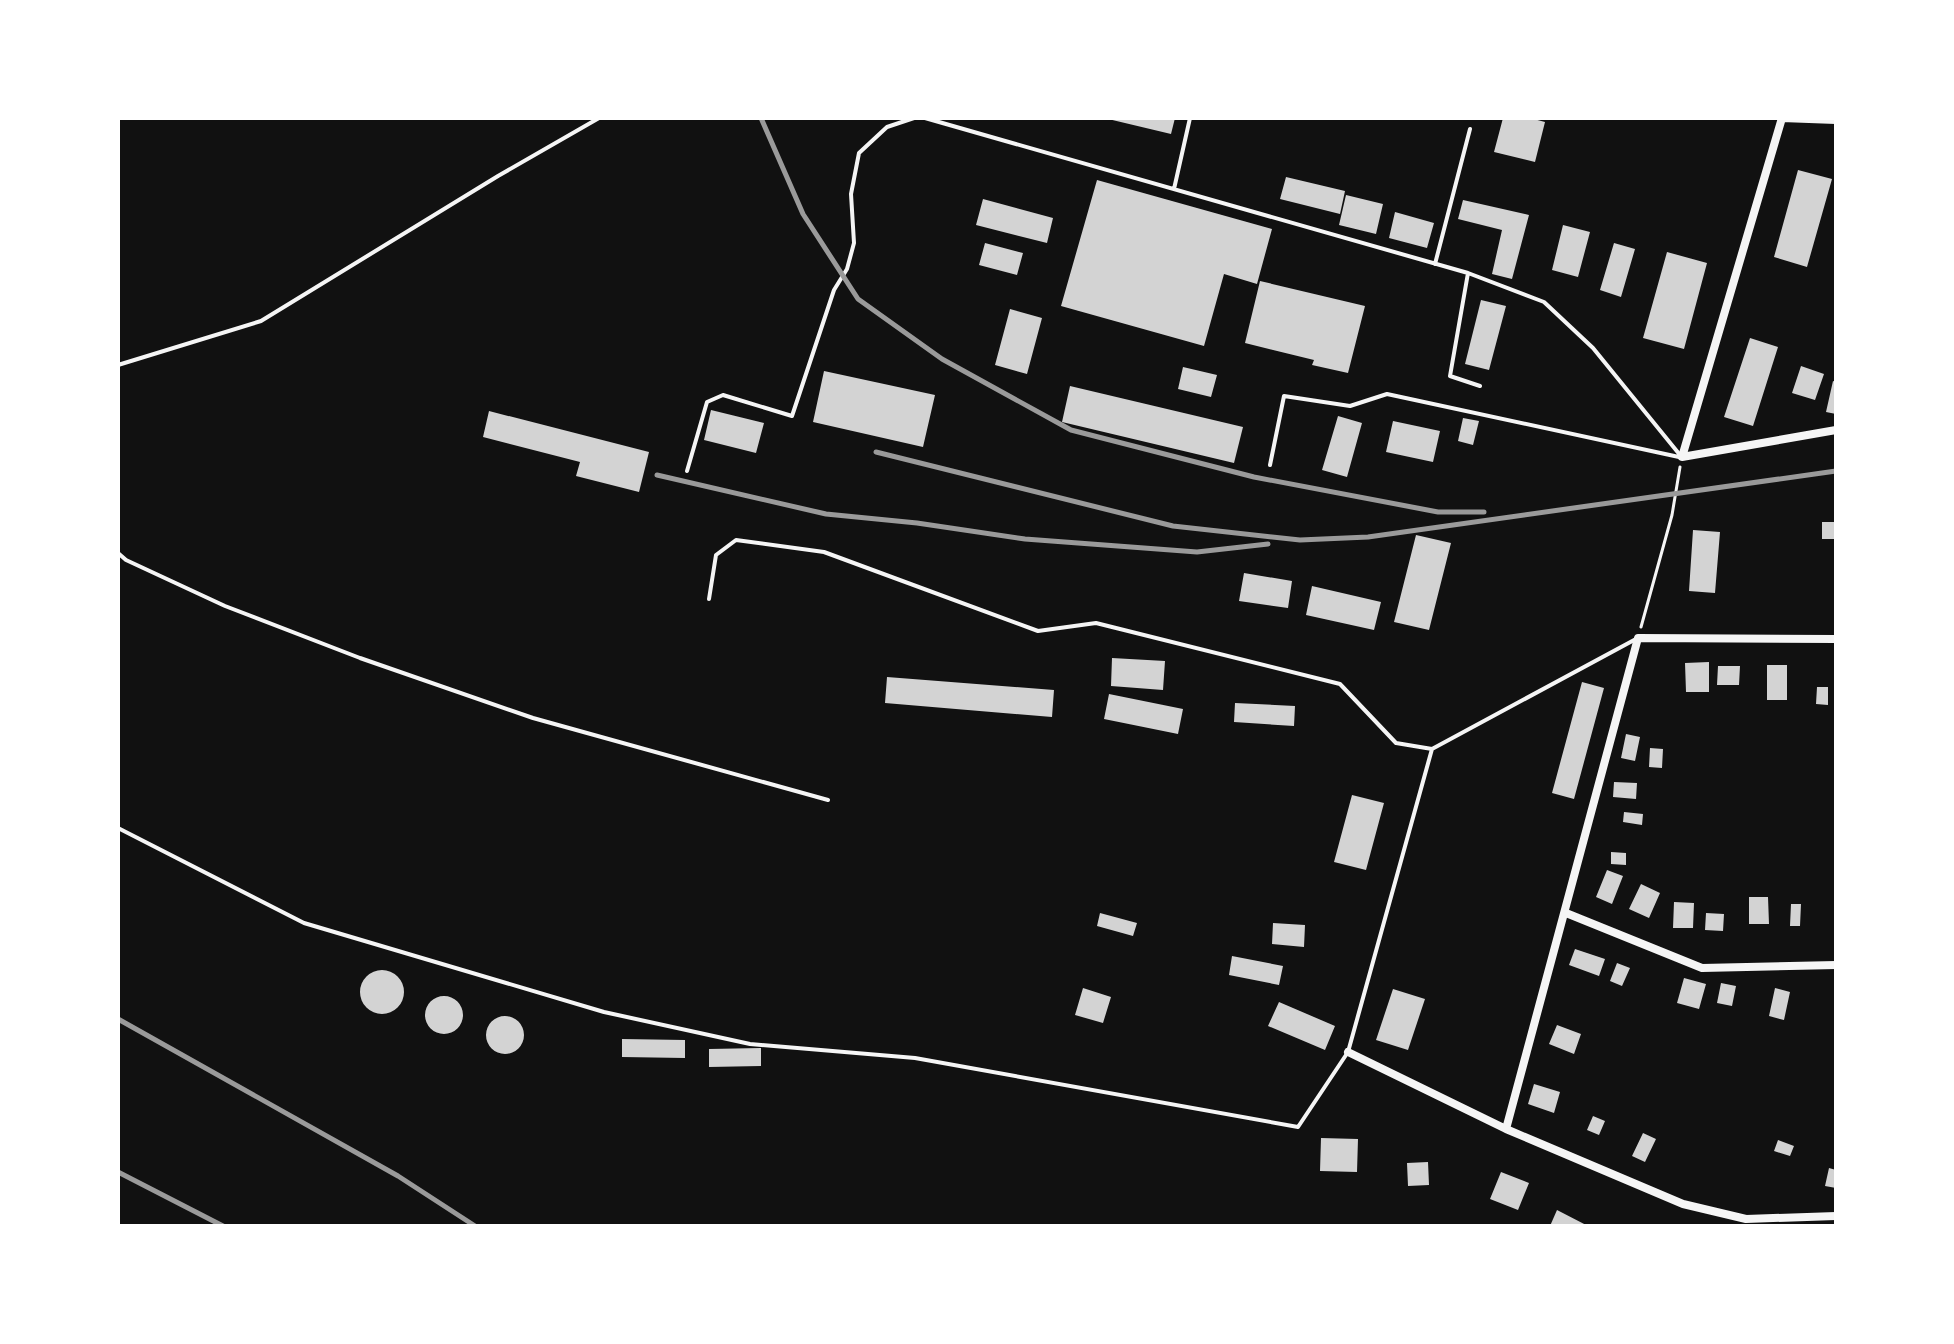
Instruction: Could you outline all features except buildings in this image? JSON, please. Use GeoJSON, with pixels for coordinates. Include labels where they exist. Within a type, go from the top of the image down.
{"type":"FeatureCollection","features":[{"type":"Feature","properties":{"kind":"street"},"geometry":{"type":"LineString","coordinates":[[1836,120],[1782,118],[1682,457],[1836,430]]}},
{"type":"Feature","properties":{"kind":"street"},"geometry":{"type":"LineString","coordinates":[[1506,1129],[1638,638],[1836,639]]}},
{"type":"Feature","properties":{"kind":"street"},"geometry":{"type":"LineString","coordinates":[[1566,913],[1702,968],[1836,965]]}},
{"type":"Feature","properties":{"kind":"street"},"geometry":{"type":"LineString","coordinates":[[1348,1052],[1506,1129],[1683,1204],[1746,1219],[1836,1216]]}},
{"type":"Feature","properties":{"kind":"lane"},"geometry":{"type":"LineString","coordinates":[[118,365],[261,321],[599,118]]}},
{"type":"Feature","properties":{"kind":"lane"},"geometry":{"type":"LineString","coordinates":[[687,471],[707,402],[723,395],[792,416],[834,290],[847,269],[854,243],[851,194],[859,153],[887,127],[914,118]]}},
{"type":"Feature","properties":{"kind":"lane"},"geometry":{"type":"LineString","coordinates":[[925,118],[1468,273],[1544,302],[1593,348],[1682,457]]}},
{"type":"Feature","properties":{"kind":"lane"},"geometry":{"type":"LineString","coordinates":[[1174,189],[1190,118]]}},
{"type":"Feature","properties":{"kind":"lane"},"geometry":{"type":"LineString","coordinates":[[1435,264],[1470,129]]}},
{"type":"Feature","properties":{"kind":"lane"},"geometry":{"type":"LineString","coordinates":[[1468,273],[1450,376],[1480,386]]}},
{"type":"Feature","properties":{"kind":"lane"},"geometry":{"type":"LineString","coordinates":[[1270,465],[1284,396],[1350,406],[1387,394],[1682,457]]}},
{"type":"Feature","properties":{"kind":"lane"},"geometry":{"type":"LineString","coordinates":[[709,599],[716,555],[736,540],[824,552],[1038,631],[1096,623],[1340,684],[1396,743],[1432,749],[1638,638]]}},
{"type":"Feature","properties":{"kind":"lane"},"geometry":{"type":"LineString","coordinates":[[118,553],[126,560],[225,606],[360,658],[533,718],[828,800]]}},
{"type":"Feature","properties":{"kind":"lane"},"geometry":{"type":"LineString","coordinates":[[118,828],[304,923],[604,1012],[750,1044],[915,1058],[1298,1127],[1348,1052],[1432,749]]}},
{"type":"Feature","properties":{"kind":"path"},"geometry":{"type":"LineString","coordinates":[[1638,638],[1672,515],[1682,457]]}},
{"type":"Feature","properties":{"kind":"railway"},"geometry":{"type":"LineString","coordinates":[[761,118],[803,214],[858,299],[942,359],[1071,430],[1254,477],[1438,512],[1484,512]]}},
{"type":"Feature","properties":{"kind":"railway"},"geometry":{"type":"LineString","coordinates":[[876,452],[1173,526],[1300,540],[1368,537],[1836,471]]}},
{"type":"Feature","properties":{"kind":"railway"},"geometry":{"type":"LineString","coordinates":[[657,475],[826,514],[917,523],[1025,539],[1197,552],[1268,544]]}},
{"type":"Feature","properties":{"kind":"railway"},"geometry":{"type":"LineString","coordinates":[[118,1019],[398,1176],[475,1226]]}},
{"type":"Feature","properties":{"kind":"railway"},"geometry":{"type":"LineString","coordinates":[[118,1172],[223,1226]]}}]}
